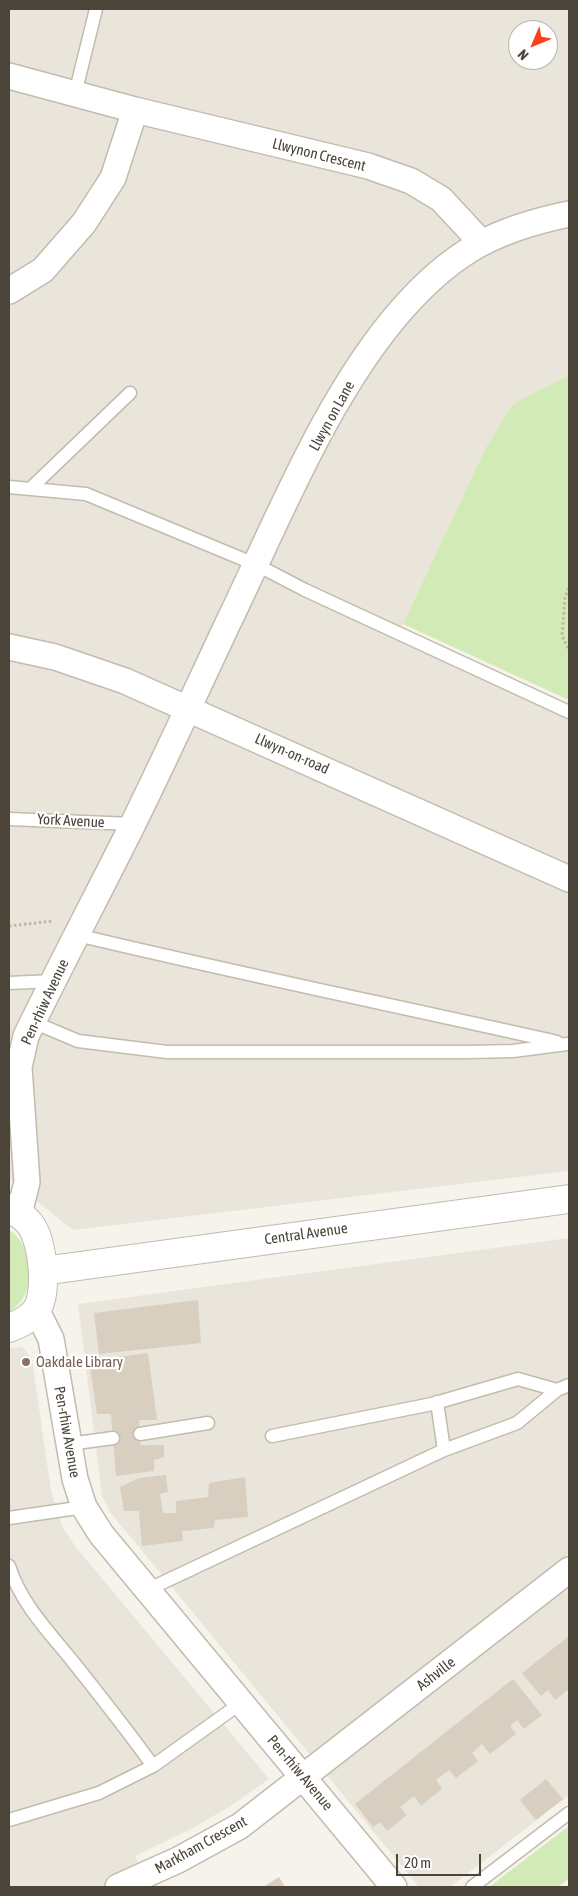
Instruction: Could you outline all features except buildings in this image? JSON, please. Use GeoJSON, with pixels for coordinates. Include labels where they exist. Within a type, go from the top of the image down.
{"type":"FeatureCollection","features":[{"type":"Feature","properties":{"kind":"street","name":"Llwynon Crescent"},"geometry":{"type":"LineString","coordinates":[[9,76],[135,110],[368,166],[411,181],[441,199],[481,242]]}},
{"type":"Feature","properties":{"kind":"street"},"geometry":{"type":"LineString","coordinates":[[9,291],[43,270],[84,223],[113,178],[135,110]]}},
{"type":"Feature","properties":{"kind":"street","name":"Llwyn on Lane"},"geometry":{"type":"LineString","coordinates":[[188,707],[314,444],[369,352],[404,307],[449,263],[481,242],[512,228],[569,214]]}},
{"type":"Feature","properties":{"kind":"street","name":"Llwyn-on-road"},"geometry":{"type":"LineString","coordinates":[[9,647],[55,657],[125,681],[188,707],[569,878]]}},
{"type":"Feature","properties":{"kind":"street","name":"Pen-rhiw Avenue"},"geometry":{"type":"LineString","coordinates":[[188,707],[133,824],[33,1022],[15,1052],[19,1067],[27,1182],[14,1211],[30,1224],[38,1241],[43,1271],[43,1295],[36,1311],[51,1339],[75,1479],[84,1507],[100,1534],[394,1887]]}},
{"type":"Feature","properties":{"kind":"street","name":"Central Avenue"},"geometry":{"type":"LineString","coordinates":[[43,1271],[569,1199]]}},
{"type":"Feature","properties":{"kind":"street"},"geometry":{"type":"LineString","coordinates":[[9,1328],[24,1322],[36,1311]]}},
{"type":"Feature","properties":{"kind":"street","name":"Ashville"},"geometry":{"type":"LineString","coordinates":[[304,1778],[569,1570]]}},
{"type":"Feature","properties":{"kind":"street","name":"Markham Crescent"},"geometry":{"type":"LineString","coordinates":[[118,1887],[178,1860],[240,1826],[304,1778]]}},
{"type":"Feature","properties":{"kind":"lane"},"geometry":{"type":"LineString","coordinates":[[75,94],[96,9]]}},
{"type":"Feature","properties":{"kind":"lane"},"geometry":{"type":"LineString","coordinates":[[30,489],[130,393]]}},
{"type":"Feature","properties":{"kind":"lane"},"geometry":{"type":"LineString","coordinates":[[9,488],[86,494],[256,565],[305,590],[569,712]]}},
{"type":"Feature","properties":{"kind":"lane","name":"York Avenue"},"geometry":{"type":"LineString","coordinates":[[9,818],[133,824]]}},
{"type":"Feature","properties":{"kind":"lane"},"geometry":{"type":"LineString","coordinates":[[81,926],[205,966],[354,996],[568,1045]]}},
{"type":"Feature","properties":{"kind":"lane"},"geometry":{"type":"LineString","coordinates":[[9,982],[53,981]]}},
{"type":"Feature","properties":{"kind":"lane"},"geometry":{"type":"LineString","coordinates":[[33,1022],[78,1041],[167,1052],[469,1052],[512,1051],[568,1045]]}},
{"type":"Feature","properties":{"kind":"lane"},"geometry":{"type":"LineString","coordinates":[[272,1436],[437,1402],[518,1379],[557,1390]]}},
{"type":"Feature","properties":{"kind":"lane"},"geometry":{"type":"LineString","coordinates":[[147,1590],[444,1450],[516,1423],[557,1390],[569,1385]]}},
{"type":"Feature","properties":{"kind":"lane"},"geometry":{"type":"LineString","coordinates":[[437,1402],[444,1450]]}},
{"type":"Feature","properties":{"kind":"lane"},"geometry":{"type":"LineString","coordinates":[[140,1434],[208,1423]]}},
{"type":"Feature","properties":{"kind":"lane"},"geometry":{"type":"LineString","coordinates":[[69,1444],[113,1438]]}},
{"type":"Feature","properties":{"kind":"lane"},"geometry":{"type":"LineString","coordinates":[[9,1518],[84,1507]]}},
{"type":"Feature","properties":{"kind":"lane"},"geometry":{"type":"LineString","coordinates":[[9,1566],[14,1581],[28,1605],[119,1719],[153,1766]]}},
{"type":"Feature","properties":{"kind":"lane"},"geometry":{"type":"LineString","coordinates":[[9,1820],[99,1793],[153,1766],[242,1703]]}},
{"type":"Feature","properties":{"kind":"lane"},"geometry":{"type":"LineString","coordinates":[[472,1887],[569,1813]]}},
{"type":"Feature","properties":{"kind":"path"},"geometry":{"type":"LineString","coordinates":[[569,588],[565,598],[562,636],[569,650]]}},
{"type":"Feature","properties":{"kind":"path"},"geometry":{"type":"LineString","coordinates":[[9,926],[81,926]]}},
{"type":"Feature","properties":{"kind":"shaded area"},"geometry":{"type":"Polygon","coordinates":[[[9,9],[569,9],[569,375],[514,403],[486,447],[396,639],[569,717],[569,1171],[73,1230],[9,1179],[9,9]]]}},
{"type":"Feature","properties":{"kind":"shaded area"},"geometry":{"type":"Polygon","coordinates":[[[569,1238],[569,1795],[450,1887],[419,1887],[110,1512],[102,1496],[78,1304],[569,1238]]]}},
{"type":"Feature","properties":{"kind":"shaded area"},"geometry":{"type":"Polygon","coordinates":[[[22,1347],[32,1359],[51,1491],[62,1526],[75,1546],[269,1779],[229,1807],[191,1829],[135,1856],[150,1887],[9,1887],[9,1348],[22,1347]]]}},
{"type":"Feature","properties":{"kind":"green space"},"geometry":{"type":"Polygon","coordinates":[[[569,375],[569,700],[403,624],[486,447],[514,403],[569,375]]]}},
{"type":"Feature","properties":{"kind":"green space"},"geometry":{"type":"Polygon","coordinates":[[[9,1230],[25,1248],[30,1271],[29,1283],[25,1294],[9,1312],[9,1230]]]}},
{"type":"Feature","properties":{"kind":"green space"},"geometry":{"type":"Polygon","coordinates":[[[569,1826],[569,1878],[558,1887],[489,1887],[569,1826]]]}},
{"type":"Feature","properties":{"kind":"place","name":"Oakdale Library"},"geometry":{"type":"Point","coordinates":[26,1362]}}]}
